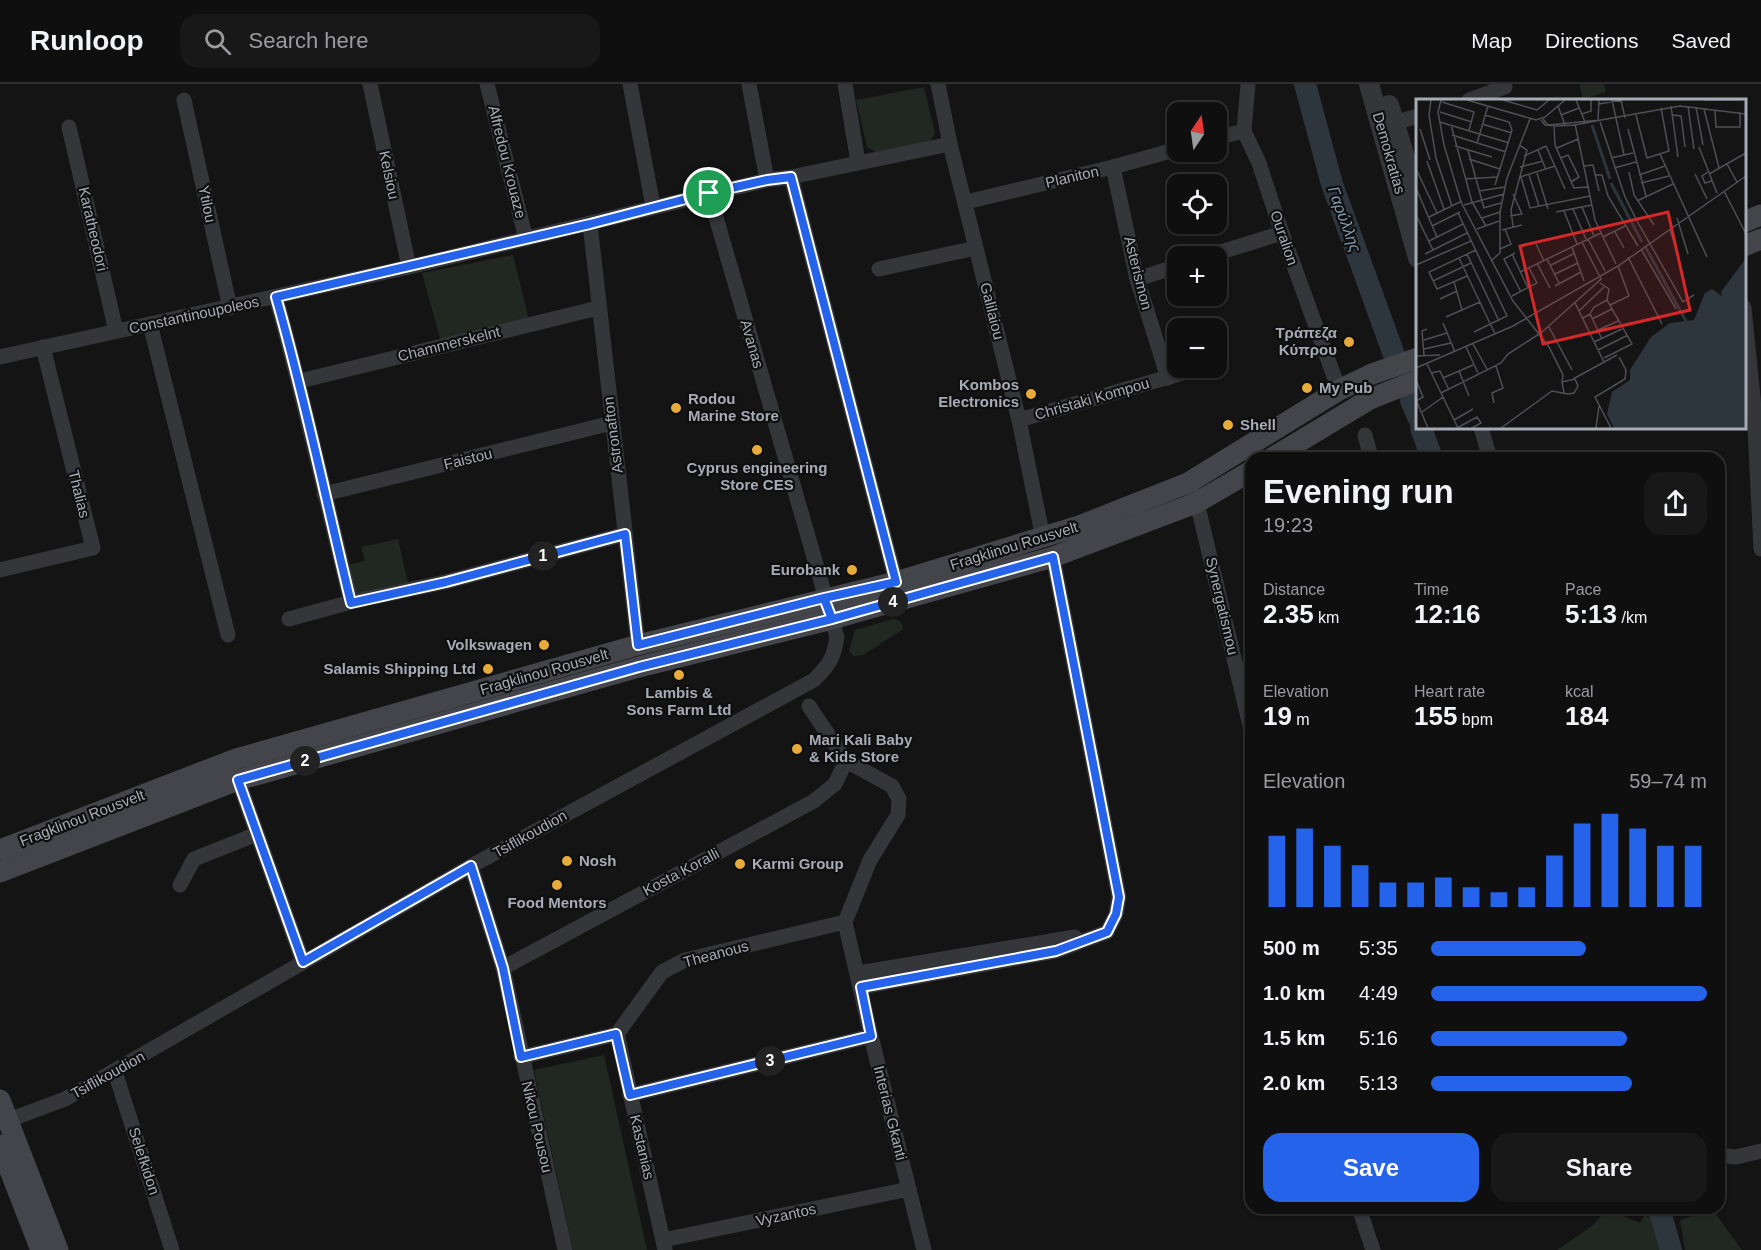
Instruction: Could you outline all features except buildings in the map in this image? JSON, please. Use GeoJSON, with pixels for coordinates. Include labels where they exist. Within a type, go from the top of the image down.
{"type":"FeatureCollection","features":[{"type":"Feature","properties":{"kind":"main road"},"geometry":{"type":"LineString","coordinates":[[1746,221],[1761,215]]}},
{"type":"Feature","properties":{"kind":"main road"},"geometry":{"type":"LineString","coordinates":[[1746,245],[1761,240]]}},
{"type":"Feature","properties":{"kind":"main road","name":"Fragklinou Rousvelt"},"geometry":{"type":"LineString","coordinates":[[0,850],[237,759],[638,645],[896,582],[1043,538],[1188,483],[1339,390],[1372,374],[1416,359]]}},
{"type":"Feature","properties":{"kind":"main road"},"geometry":{"type":"LineString","coordinates":[[1282,452],[1370,399],[1416,381]]}},
{"type":"Feature","properties":{"kind":"main road","name":"Fragklinou Rousvelt"},"geometry":{"type":"LineString","coordinates":[[0,872],[238,780],[639,667],[832,619],[1053,557],[1196,503],[1245,474]]}},
{"type":"Feature","properties":{"kind":"main road"},"geometry":{"type":"LineString","coordinates":[[0,1100],[58,1250]]}},
{"type":"Feature","properties":{"kind":"main road"},"geometry":{"type":"LineString","coordinates":[[0,1145],[41,1250]]}},
{"type":"Feature","properties":{"kind":"street","name":"Kelsiou"},"geometry":{"type":"LineString","coordinates":[[370,84],[409,267]]}},
{"type":"Feature","properties":{"kind":"street","name":"Alfredou Krouaze"},"geometry":{"type":"LineString","coordinates":[[487,84],[526,239]]}},
{"type":"Feature","properties":{"kind":"street"},"geometry":{"type":"LineString","coordinates":[[630,84],[653,206]]}},
{"type":"Feature","properties":{"kind":"street"},"geometry":{"type":"LineString","coordinates":[[749,84],[767,180]]}},
{"type":"Feature","properties":{"kind":"street"},"geometry":{"type":"LineString","coordinates":[[845,84],[858,162]]}},
{"type":"Feature","properties":{"kind":"street","name":"Galilaiou"},"geometry":{"type":"LineString","coordinates":[[938,84],[950,144],[1019,420],[1043,538]]}},
{"type":"Feature","properties":{"kind":"street","name":"Ouralion"},"geometry":{"type":"LineString","coordinates":[[1248,84],[1244,131],[1259,163],[1339,390]]}},
{"type":"Feature","properties":{"kind":"street","name":"Demokratias"},"geometry":{"type":"LineString","coordinates":[[1370,84],[1416,195]]}},
{"type":"Feature","properties":{"kind":"street","name":"Demokratias"},"geometry":{"type":"LineString","coordinates":[[1383,84],[1389,129],[1416,249]]}},
{"type":"Feature","properties":{"kind":"street"},"geometry":{"type":"LineString","coordinates":[[1473,99],[1506,90]]}},
{"type":"Feature","properties":{"kind":"street","name":"Ytilou"},"geometry":{"type":"LineString","coordinates":[[184,100],[230,308]]}},
{"type":"Feature","properties":{"kind":"street"},"geometry":{"type":"LineString","coordinates":[[1389,129],[1416,117]]}},
{"type":"Feature","properties":{"kind":"street","name":"Karatheodori"},"geometry":{"type":"LineString","coordinates":[[69,127],[116,331]]}},
{"type":"Feature","properties":{"kind":"street"},"geometry":{"type":"LineString","coordinates":[[1227,135],[1244,131]]}},
{"type":"Feature","properties":{"kind":"street","name":"Constantinoupoleos"},"geometry":{"type":"LineString","coordinates":[[0,357],[409,267],[709,193],[950,144]]}},
{"type":"Feature","properties":{"kind":"street","name":"Planiton"},"geometry":{"type":"LineString","coordinates":[[966,202],[1167,152]]}},
{"type":"Feature","properties":{"kind":"street","name":"Asterismon"},"geometry":{"type":"LineString","coordinates":[[1113,167],[1137,279],[1167,375]]}},
{"type":"Feature","properties":{"kind":"street"},"geometry":{"type":"LineString","coordinates":[[791,177],[896,582]]}},
{"type":"Feature","properties":{"kind":"street","name":"Avanas"},"geometry":{"type":"LineString","coordinates":[[709,193],[824,598]]}},
{"type":"Feature","properties":{"kind":"street","name":"Astronafton"},"geometry":{"type":"LineString","coordinates":[[590,224],[638,645]]}},
{"type":"Feature","properties":{"kind":"street"},"geometry":{"type":"LineString","coordinates":[[1227,250],[1282,233]]}},
{"type":"Feature","properties":{"kind":"street"},"geometry":{"type":"LineString","coordinates":[[879,269],[976,248]]}},
{"type":"Feature","properties":{"kind":"street"},"geometry":{"type":"LineString","coordinates":[[1137,279],[1167,269]]}},
{"type":"Feature","properties":{"kind":"street"},"geometry":{"type":"LineString","coordinates":[[276,297],[300,381],[324,494],[351,603]]}},
{"type":"Feature","properties":{"kind":"street","name":"Chammerskelnt"},"geometry":{"type":"LineString","coordinates":[[300,381],[598,308]]}},
{"type":"Feature","properties":{"kind":"street"},"geometry":{"type":"LineString","coordinates":[[150,324],[228,636]]}},
{"type":"Feature","properties":{"kind":"street"},"geometry":{"type":"LineString","coordinates":[[1746,327],[1753,396],[1761,549]]}},
{"type":"Feature","properties":{"kind":"street","name":"Thalias"},"geometry":{"type":"LineString","coordinates":[[0,570],[93,548],[43,347]]}},
{"type":"Feature","properties":{"kind":"street","name":"Christaki Kompou"},"geometry":{"type":"LineString","coordinates":[[1019,420],[1168,378]]}},
{"type":"Feature","properties":{"kind":"street","name":"Faistou"},"geometry":{"type":"LineString","coordinates":[[324,494],[612,423]]}},
{"type":"Feature","properties":{"kind":"street"},"geometry":{"type":"LineString","coordinates":[[1481,429],[1488,452]]}},
{"type":"Feature","properties":{"kind":"street"},"geometry":{"type":"LineString","coordinates":[[1365,435],[1369,452]]}},
{"type":"Feature","properties":{"kind":"street","name":"Synergatismou"},"geometry":{"type":"LineString","coordinates":[[1188,483],[1196,503],[1245,687]]}},
{"type":"Feature","properties":{"kind":"street"},"geometry":{"type":"LineString","coordinates":[[289,619],[446,582],[625,534]]}},
{"type":"Feature","properties":{"kind":"street"},"geometry":{"type":"LineString","coordinates":[[859,980],[1056,951],[1107,932],[1116,914],[1119,897],[1053,557]]}},
{"type":"Feature","properties":{"kind":"street","name":"Tsiflikoudion"},"geometry":{"type":"LineString","coordinates":[[9,1120],[65,1099],[115,1072],[471,866],[814,680],[826,669],[835,654],[837,637],[824,598]]}},
{"type":"Feature","properties":{"kind":"street"},"geometry":{"type":"LineString","coordinates":[[809,706],[846,761],[892,786],[900,799],[898,815],[870,860],[845,922]]}},
{"type":"Feature","properties":{"kind":"street","name":"Kosta Koralli"},"geometry":{"type":"LineString","coordinates":[[503,968],[814,801],[835,784],[846,761]]}},
{"type":"Feature","properties":{"kind":"street"},"geometry":{"type":"LineString","coordinates":[[238,780],[303,962]]}},
{"type":"Feature","properties":{"kind":"street"},"geometry":{"type":"LineString","coordinates":[[180,885],[194,859],[257,834]]}},
{"type":"Feature","properties":{"kind":"street","name":"Nikou Pousou"},"geometry":{"type":"LineString","coordinates":[[471,866],[503,968],[565,1250]]}},
{"type":"Feature","properties":{"kind":"street","name":"Interias Gkanti"},"geometry":{"type":"LineString","coordinates":[[845,922],[924,1250]]}},
{"type":"Feature","properties":{"kind":"street","name":"Theanous"},"geometry":{"type":"LineString","coordinates":[[616,1034],[662,972],[685,960],[845,922]]}},
{"type":"Feature","properties":{"kind":"street"},"geometry":{"type":"LineString","coordinates":[[521,1057],[616,1034]]}},
{"type":"Feature","properties":{"kind":"street","name":"Kastanias"},"geometry":{"type":"LineString","coordinates":[[616,1034],[664,1245]]}},
{"type":"Feature","properties":{"kind":"street"},"geometry":{"type":"LineString","coordinates":[[630,1095],[871,1036]]}},
{"type":"Feature","properties":{"kind":"street","name":"Selefkidon"},"geometry":{"type":"LineString","coordinates":[[115,1072],[172,1250]]}},
{"type":"Feature","properties":{"kind":"street"},"geometry":{"type":"LineString","coordinates":[[1725,1156],[1736,1157],[1761,1151]]}},
{"type":"Feature","properties":{"kind":"street","name":"Vyzantos"},"geometry":{"type":"LineString","coordinates":[[664,1245],[909,1189]]}},
{"type":"Feature","properties":{"kind":"street"},"geometry":{"type":"LineString","coordinates":[[1361,1214],[1373,1250]]}},
{"type":"Feature","properties":{"kind":"shaded area"},"geometry":{"type":"Polygon","coordinates":[[[1579,84],[1604,84],[1606,92],[1583,99],[1579,84]]]}},
{"type":"Feature","properties":{"kind":"shaded area"},"geometry":{"type":"Polygon","coordinates":[[[924,87],[935,133],[929,144],[879,154],[867,147],[856,100],[924,87]]]}},
{"type":"Feature","properties":{"kind":"shaded area"},"geometry":{"type":"Polygon","coordinates":[[[513,255],[529,320],[441,342],[422,273],[513,255]]]}},
{"type":"Feature","properties":{"kind":"shaded area"},"geometry":{"type":"Polygon","coordinates":[[[398,539],[409,587],[363,595],[356,593],[346,565],[365,561],[361,547],[398,539]]]}},
{"type":"Feature","properties":{"kind":"shaded area"},"geometry":{"type":"Polygon","coordinates":[[[893,619],[903,625],[902,630],[863,655],[854,656],[849,651],[855,630],[893,619]]]}},
{"type":"Feature","properties":{"kind":"shaded area"},"geometry":{"type":"Polygon","coordinates":[[[604,1055],[647,1250],[573,1250],[534,1070],[604,1055]]]}},
{"type":"Feature","properties":{"kind":"shaded area"},"geometry":{"type":"Polygon","coordinates":[[[1603,1214],[1619,1214],[1640,1223],[1645,1214],[1657,1214],[1666,1250],[1557,1250],[1592,1226],[1603,1214]]]}},
{"type":"Feature","properties":{"kind":"shaded area"},"geometry":{"type":"Polygon","coordinates":[[[1697,1214],[1716,1214],[1742,1250],[1685,1250],[1680,1220],[1697,1214]]]}},
{"type":"Feature","properties":{"kind":"waterway","name":"Γαρύλλης"},"geometry":{"type":"LineString","coordinates":[[1305,84],[1332,184],[1393,352]]}},
{"type":"Feature","properties":{"kind":"waterway","name":"Γαρύλλης"},"geometry":{"type":"LineString","coordinates":[[1411,400],[1416,412]]}},
{"type":"Feature","properties":{"kind":"waterway","name":"Γαρύλλης"},"geometry":{"type":"LineString","coordinates":[[1421,429],[1430,452]]}},
{"type":"Feature","properties":{"kind":"waterway","name":"Γαρύλλης"},"geometry":{"type":"LineString","coordinates":[[1661,1214],[1671,1250]]}},
{"type":"Feature","properties":{"kind":"place","name":"Τράπεζα Κύπρου"},"geometry":{"type":"Point","coordinates":[1349,342]}},
{"type":"Feature","properties":{"kind":"place","name":"My Pub"},"geometry":{"type":"Point","coordinates":[1307,388]}},
{"type":"Feature","properties":{"kind":"place","name":"Kombos Electronics"},"geometry":{"type":"Point","coordinates":[1031,394]}},
{"type":"Feature","properties":{"kind":"place","name":"Rodou Marine Store"},"geometry":{"type":"Point","coordinates":[676,408]}},
{"type":"Feature","properties":{"kind":"place","name":"Shell"},"geometry":{"type":"Point","coordinates":[1228,425]}},
{"type":"Feature","properties":{"kind":"place","name":"Cyprus engineering Store CES"},"geometry":{"type":"Point","coordinates":[757,450]}},
{"type":"Feature","properties":{"kind":"place","name":"Eurobank"},"geometry":{"type":"Point","coordinates":[852,570]}},
{"type":"Feature","properties":{"kind":"place","name":"Volkswagen"},"geometry":{"type":"Point","coordinates":[544,645]}},
{"type":"Feature","properties":{"kind":"place","name":"Salamis Shipping Ltd"},"geometry":{"type":"Point","coordinates":[488,669]}},
{"type":"Feature","properties":{"kind":"place","name":"Lambis & Sons Farm Ltd"},"geometry":{"type":"Point","coordinates":[679,675]}},
{"type":"Feature","properties":{"kind":"place","name":"Mari Kali Baby & Kids Store"},"geometry":{"type":"Point","coordinates":[797,749]}},
{"type":"Feature","properties":{"kind":"place","name":"Nosh"},"geometry":{"type":"Point","coordinates":[567,861]}},
{"type":"Feature","properties":{"kind":"place","name":"Karmi Group"},"geometry":{"type":"Point","coordinates":[740,864]}},
{"type":"Feature","properties":{"kind":"place","name":"Food Mentors"},"geometry":{"type":"Point","coordinates":[557,885]}},
{"type":"Feature","properties":{"kind":"route"},"geometry":{"type":"LineString","coordinates":[[709,193],[590,224],[276,297],[300,381],[324,494],[351,603],[446,582],[625,534],[638,645],[824,598],[832,619],[639,667],[238,780],[303,962],[471,866],[503,968],[521,1057],[616,1034],[630,1095],[871,1036],[861,987],[1056,951],[1107,932],[1116,914],[1119,897],[1053,557],[832,619],[824,598],[896,582],[791,177],[709,193]]}}]}
